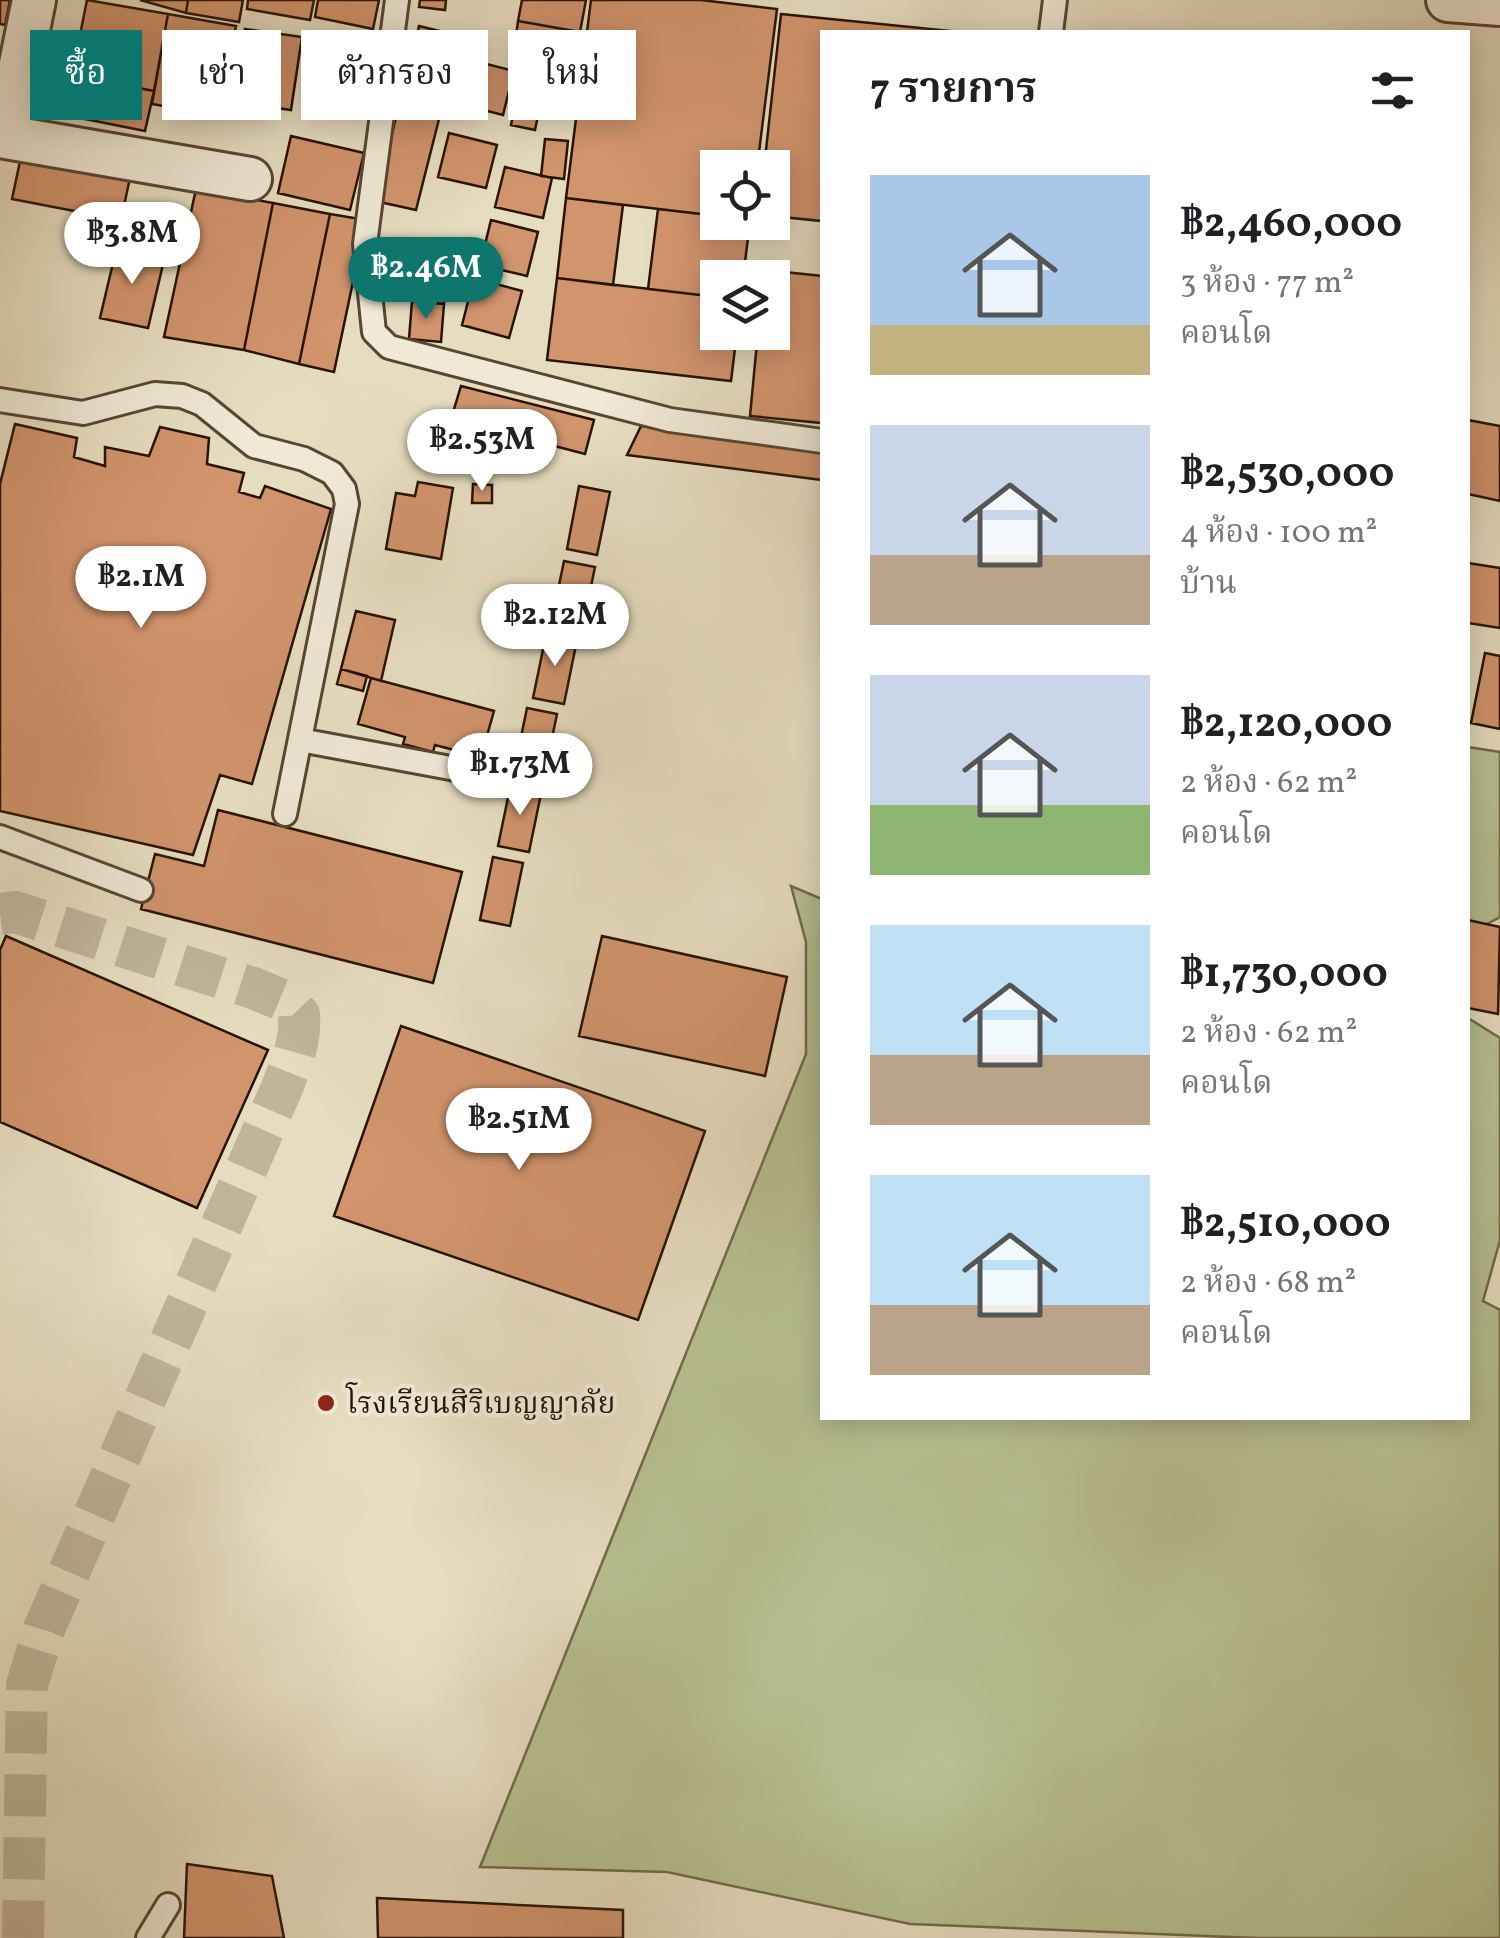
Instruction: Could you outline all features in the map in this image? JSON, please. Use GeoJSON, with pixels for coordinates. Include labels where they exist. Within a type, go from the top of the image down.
{"type":"FeatureCollection","features":[{"type":"Feature","properties":{"kind":"street"},"geometry":{"type":"LineString","coordinates":[[34,0],[2,147],[250,179]]}},
{"type":"Feature","properties":{"kind":"street"},"geometry":{"type":"LineString","coordinates":[[1448,0],[1500,4]]}},
{"type":"Feature","properties":{"kind":"lane"},"geometry":{"type":"LineString","coordinates":[[396,0],[365,244],[374,332],[388,347],[670,420],[820,440]]}},
{"type":"Feature","properties":{"kind":"lane"},"geometry":{"type":"LineString","coordinates":[[1051,30],[1054,0]]}},
{"type":"Feature","properties":{"kind":"lane"},"geometry":{"type":"LineString","coordinates":[[0,400],[83,414],[155,394],[182,396],[202,404],[254,446],[332,472],[344,489],[346,504],[285,814]]}},
{"type":"Feature","properties":{"kind":"lane"},"geometry":{"type":"LineString","coordinates":[[300,740],[472,772]]}},
{"type":"Feature","properties":{"kind":"lane"},"geometry":{"type":"LineString","coordinates":[[0,838],[142,890]]}},
{"type":"Feature","properties":{"kind":"lane"},"geometry":{"type":"LineString","coordinates":[[148,1938],[168,1905]]}},
{"type":"Feature","properties":{"kind":"green space"},"geometry":{"type":"Polygon","coordinates":[[[1470,747],[1500,752],[1500,917],[1470,933],[1470,747]]]}},
{"type":"Feature","properties":{"kind":"green space"},"geometry":{"type":"Polygon","coordinates":[[[791,886],[820,898],[820,1420],[1470,1420],[1470,1019],[1500,1038],[1500,1240],[1483,1301],[1500,1310],[1500,1938],[1256,1938],[910,1924],[667,1872],[480,1867],[806,1054],[806,942],[791,886]]]}},
{"type":"Feature","properties":{"kind":"building"},"geometry":{"type":"Polygon","coordinates":[[[0,0],[10,0],[5,25],[0,24],[0,0]]]}},
{"type":"Feature","properties":{"kind":"building"},"geometry":{"type":"Polygon","coordinates":[[[87,0],[168,14],[162,30],[154,91],[142,89],[142,30],[81,30],[87,0]]]}},
{"type":"Feature","properties":{"kind":"building"},"geometry":{"type":"Polygon","coordinates":[[[140,0],[188,0],[186,13],[140,0]]]}},
{"type":"Feature","properties":{"kind":"building"},"geometry":{"type":"Polygon","coordinates":[[[188,0],[243,0],[239,22],[186,13],[188,0]]]}},
{"type":"Feature","properties":{"kind":"building"},"geometry":{"type":"Polygon","coordinates":[[[248,0],[314,0],[310,20],[247,9],[248,0]]]}},
{"type":"Feature","properties":{"kind":"building"},"geometry":{"type":"Polygon","coordinates":[[[318,0],[379,0],[373,29],[315,17],[318,0]]]}},
{"type":"Feature","properties":{"kind":"building"},"geometry":{"type":"Polygon","coordinates":[[[420,0],[446,0],[445,10],[419,7],[420,0]]]}},
{"type":"Feature","properties":{"kind":"building"},"geometry":{"type":"Polygon","coordinates":[[[522,0],[586,0],[580,30],[518,21],[522,0]]]}},
{"type":"Feature","properties":{"kind":"building"},"geometry":{"type":"Polygon","coordinates":[[[591,0],[701,0],[777,9],[759,150],[700,150],[700,214],[566,198],[576,120],[636,120],[636,30],[587,30],[591,0]]]}},
{"type":"Feature","properties":{"kind":"building"},"geometry":{"type":"Polygon","coordinates":[[[168,14],[236,26],[235,30],[165,30],[168,14]]]}},
{"type":"Feature","properties":{"kind":"building"},"geometry":{"type":"Polygon","coordinates":[[[781,14],[940,30],[820,30],[820,221],[790,218],[790,150],[766,150],[781,14]]]}},
{"type":"Feature","properties":{"kind":"building"},"geometry":{"type":"Polygon","coordinates":[[[518,21],[569,30],[517,30],[518,21]]]}},
{"type":"Feature","properties":{"kind":"building"},"geometry":{"type":"Polygon","coordinates":[[[281,34],[301,37],[291,110],[281,109],[281,34]]]}},
{"type":"Feature","properties":{"kind":"building"},"geometry":{"type":"Polygon","coordinates":[[[162,48],[162,106],[152,104],[162,48]]]}},
{"type":"Feature","properties":{"kind":"building"},"geometry":{"type":"Polygon","coordinates":[[[488,64],[508,69],[503,115],[488,111],[488,64]]]}},
{"type":"Feature","properties":{"kind":"building"},"geometry":{"type":"Polygon","coordinates":[[[142,89],[154,91],[145,131],[90,120],[142,120],[142,89]]]}},
{"type":"Feature","properties":{"kind":"building"},"geometry":{"type":"Polygon","coordinates":[[[395,120],[439,120],[416,210],[375,201],[395,120]]]}},
{"type":"Feature","properties":{"kind":"building"},"geometry":{"type":"Polygon","coordinates":[[[512,120],[537,120],[535,130],[511,125],[512,120]]]}},
{"type":"Feature","properties":{"kind":"building"},"geometry":{"type":"Polygon","coordinates":[[[449,133],[497,145],[486,188],[438,177],[449,133]]]}},
{"type":"Feature","properties":{"kind":"building"},"geometry":{"type":"Polygon","coordinates":[[[291,136],[364,153],[350,210],[278,193],[291,136]]]}},
{"type":"Feature","properties":{"kind":"building"},"geometry":{"type":"Polygon","coordinates":[[[545,139],[568,141],[564,179],[541,176],[545,139]]]}},
{"type":"Feature","properties":{"kind":"building"},"geometry":{"type":"Polygon","coordinates":[[[22,152],[131,173],[121,220],[12,199],[22,152]]]}},
{"type":"Feature","properties":{"kind":"building"},"geometry":{"type":"Polygon","coordinates":[[[505,167],[552,178],[543,218],[495,207],[505,167]]]}},
{"type":"Feature","properties":{"kind":"building"},"geometry":{"type":"Polygon","coordinates":[[[196,189],[273,203],[244,350],[164,337],[196,189]]]}},
{"type":"Feature","properties":{"kind":"building"},"geometry":{"type":"Polygon","coordinates":[[[566,198],[623,205],[613,285],[557,278],[566,198]]]}},
{"type":"Feature","properties":{"kind":"building"},"geometry":{"type":"Polygon","coordinates":[[[273,203],[330,214],[299,364],[244,350],[273,203]]]}},
{"type":"Feature","properties":{"kind":"building"},"geometry":{"type":"Polygon","coordinates":[[[658,209],[700,214],[700,240],[748,240],[745,260],[700,260],[700,295],[648,289],[658,209]]]}},
{"type":"Feature","properties":{"kind":"building"},"geometry":{"type":"Polygon","coordinates":[[[330,214],[366,220],[334,372],[299,364],[330,214]]]}},
{"type":"Feature","properties":{"kind":"building"},"geometry":{"type":"Polygon","coordinates":[[[491,220],[538,232],[527,276],[480,265],[491,220]]]}},
{"type":"Feature","properties":{"kind":"building"},"geometry":{"type":"Polygon","coordinates":[[[117,246],[165,256],[148,328],[100,318],[117,246]]]}},
{"type":"Feature","properties":{"kind":"building"},"geometry":{"type":"Polygon","coordinates":[[[417,253],[449,256],[444,304],[412,301],[417,253]]]}},
{"type":"Feature","properties":{"kind":"building"},"geometry":{"type":"Polygon","coordinates":[[[790,273],[820,276],[820,423],[750,416],[756,350],[790,350],[790,273]]]}},
{"type":"Feature","properties":{"kind":"building"},"geometry":{"type":"Polygon","coordinates":[[[474,278],[522,291],[509,338],[462,325],[474,278]]]}},
{"type":"Feature","properties":{"kind":"building"},"geometry":{"type":"Polygon","coordinates":[[[557,278],[700,295],[700,350],[735,350],[731,381],[547,360],[557,278]]]}},
{"type":"Feature","properties":{"kind":"building"},"geometry":{"type":"Polygon","coordinates":[[[412,301],[444,304],[441,342],[409,339],[412,301]]]}},
{"type":"Feature","properties":{"kind":"building"},"geometry":{"type":"Polygon","coordinates":[[[461,386],[594,420],[585,454],[451,419],[461,386]]]}},
{"type":"Feature","properties":{"kind":"building"},"geometry":{"type":"Polygon","coordinates":[[[1470,420],[1500,426],[1500,501],[1470,494],[1470,420]]]}},
{"type":"Feature","properties":{"kind":"building"},"geometry":{"type":"Polygon","coordinates":[[[15,424],[77,438],[74,457],[105,466],[105,447],[149,456],[160,427],[209,438],[207,464],[244,473],[239,492],[260,498],[265,486],[331,509],[252,784],[220,775],[193,855],[0,811],[0,484],[15,424]]]}},
{"type":"Feature","properties":{"kind":"building"},"geometry":{"type":"Polygon","coordinates":[[[641,426],[820,450],[820,480],[627,455],[641,426]]]}},
{"type":"Feature","properties":{"kind":"building"},"geometry":{"type":"Polygon","coordinates":[[[418,482],[453,488],[441,559],[386,549],[396,493],[415,496],[418,482]]]}},
{"type":"Feature","properties":{"kind":"building"},"geometry":{"type":"Polygon","coordinates":[[[473,484],[492,485],[492,503],[472,503],[473,484]]]}},
{"type":"Feature","properties":{"kind":"building"},"geometry":{"type":"Polygon","coordinates":[[[579,486],[610,492],[597,555],[567,549],[579,486]]]}},
{"type":"Feature","properties":{"kind":"building"},"geometry":{"type":"Polygon","coordinates":[[[564,561],[595,567],[582,630],[551,624],[564,561]]]}},
{"type":"Feature","properties":{"kind":"building"},"geometry":{"type":"Polygon","coordinates":[[[1470,563],[1500,568],[1500,628],[1470,623],[1470,563]]]}},
{"type":"Feature","properties":{"kind":"building"},"geometry":{"type":"Polygon","coordinates":[[[356,611],[395,620],[381,681],[341,669],[356,611]]]}},
{"type":"Feature","properties":{"kind":"building"},"geometry":{"type":"Polygon","coordinates":[[[546,635],[577,640],[564,704],[533,698],[546,635]]]}},
{"type":"Feature","properties":{"kind":"building"},"geometry":{"type":"Polygon","coordinates":[[[1485,653],[1500,656],[1500,729],[1471,723],[1485,653]]]}},
{"type":"Feature","properties":{"kind":"building"},"geometry":{"type":"Polygon","coordinates":[[[341,669],[367,676],[363,691],[337,684],[341,669]]]}},
{"type":"Feature","properties":{"kind":"building"},"geometry":{"type":"Polygon","coordinates":[[[371,678],[494,711],[481,757],[435,745],[433,752],[403,744],[405,737],[358,724],[371,678]]]}},
{"type":"Feature","properties":{"kind":"building"},"geometry":{"type":"Polygon","coordinates":[[[527,708],[557,714],[544,777],[514,771],[527,708]]]}},
{"type":"Feature","properties":{"kind":"building"},"geometry":{"type":"Polygon","coordinates":[[[511,783],[542,789],[529,852],[498,846],[511,783]]]}},
{"type":"Feature","properties":{"kind":"building"},"geometry":{"type":"Polygon","coordinates":[[[218,810],[462,872],[433,983],[141,909],[155,854],[204,866],[218,810]]]}},
{"type":"Feature","properties":{"kind":"building"},"geometry":{"type":"Polygon","coordinates":[[[493,857],[523,863],[510,926],[480,920],[493,857]]]}},
{"type":"Feature","properties":{"kind":"building"},"geometry":{"type":"Polygon","coordinates":[[[1470,920],[1500,927],[1498,1014],[1470,1008],[1470,920]]]}},
{"type":"Feature","properties":{"kind":"building"},"geometry":{"type":"Polygon","coordinates":[[[6,936],[268,1050],[197,1208],[0,1122],[0,950],[6,936]]]}},
{"type":"Feature","properties":{"kind":"building"},"geometry":{"type":"Polygon","coordinates":[[[602,936],[787,977],[765,1076],[579,1036],[602,936]]]}},
{"type":"Feature","properties":{"kind":"building"},"geometry":{"type":"Polygon","coordinates":[[[401,1026],[705,1131],[638,1320],[334,1216],[401,1026]]]}},
{"type":"Feature","properties":{"kind":"building"},"geometry":{"type":"Polygon","coordinates":[[[187,1864],[272,1876],[284,1938],[184,1938],[187,1864]]]}},
{"type":"Feature","properties":{"kind":"building"},"geometry":{"type":"Polygon","coordinates":[[[377,1898],[623,1910],[623,1938],[378,1938],[377,1898]]]}},
{"type":"Feature","properties":{"kind":"tunnel"},"geometry":{"type":"LineString","coordinates":[[0,914],[15,912],[253,988],[287,1002],[299,1015],[297,1044],[281,1090],[44,1629],[27,1685],[23,1938]]}},
{"type":"Feature","properties":{"kind":"place","name":"โรงเรียนสิริเบญญาลัย"},"geometry":{"type":"Point","coordinates":[326,1403]}}]}
